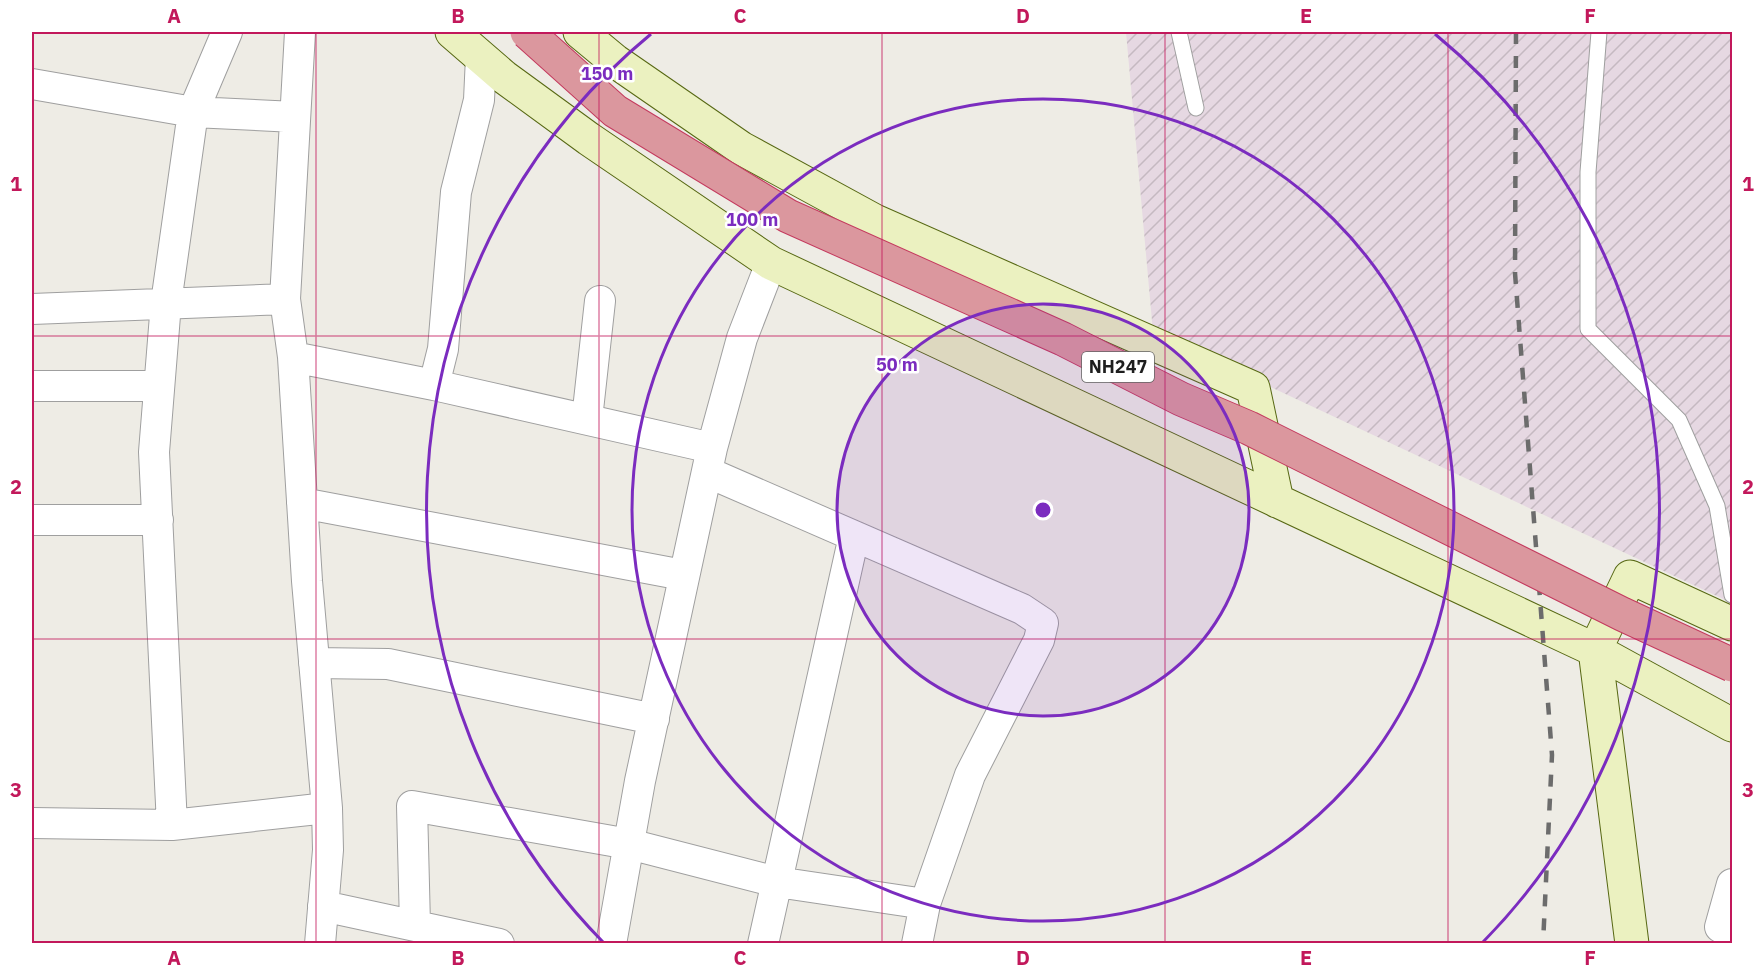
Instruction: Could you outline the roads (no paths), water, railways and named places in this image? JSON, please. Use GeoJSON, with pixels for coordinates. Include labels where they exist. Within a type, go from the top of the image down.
{"type":"FeatureCollection","features":[{"type":"Feature","properties":{"kind":"highway","name":"NH247"},"geometry":{"type":"LineString","coordinates":[[527,32],[615,111],[788,216],[1063,339],[1181,399],[1249,428],[1622,614],[1732,665]]}},
{"type":"Feature","properties":{"kind":"street"},"geometry":{"type":"LineString","coordinates":[[172,825],[154,452],[166,303],[193,112],[227,32]]}},
{"type":"Feature","properties":{"kind":"street"},"geometry":{"type":"LineString","coordinates":[[300,32],[285,299],[293,357],[314,663],[327,808],[328,850],[320,944]]}},
{"type":"Feature","properties":{"kind":"street"},"geometry":{"type":"LineString","coordinates":[[452,32],[504,77],[589,139],[771,263],[1595,650],[1732,725]]}},
{"type":"Feature","properties":{"kind":"street"},"geometry":{"type":"LineString","coordinates":[[580,32],[615,61],[741,148],[875,221],[1252,388],[1277,501]]}},
{"type":"Feature","properties":{"kind":"street"},"geometry":{"type":"LineString","coordinates":[[434,385],[443,349],[456,192],[478,100],[481,57]]}},
{"type":"Feature","properties":{"kind":"street"},"geometry":{"type":"LineString","coordinates":[[32,84],[193,112],[295,117]]}},
{"type":"Feature","properties":{"kind":"street"},"geometry":{"type":"LineString","coordinates":[[611,944],[683,575],[710,460],[741,338],[771,263]]}},
{"type":"Feature","properties":{"kind":"street"},"geometry":{"type":"LineString","coordinates":[[32,309],[285,299]]}},
{"type":"Feature","properties":{"kind":"street"},"geometry":{"type":"LineString","coordinates":[[587,419],[600,301]]}},
{"type":"Feature","properties":{"kind":"street"},"geometry":{"type":"LineString","coordinates":[[293,357],[587,419],[710,460],[854,536],[1022,609],[1043,623],[1040,640],[970,775],[925,904],[917,944]]}},
{"type":"Feature","properties":{"kind":"street"},"geometry":{"type":"LineString","coordinates":[[32,386],[159,386]]}},
{"type":"Feature","properties":{"kind":"street"},"geometry":{"type":"LineString","coordinates":[[302,503],[683,575]]}},
{"type":"Feature","properties":{"kind":"street"},"geometry":{"type":"LineString","coordinates":[[32,520],[158,520]]}},
{"type":"Feature","properties":{"kind":"street"},"geometry":{"type":"LineString","coordinates":[[763,944],[854,536]]}},
{"type":"Feature","properties":{"kind":"street"},"geometry":{"type":"LineString","coordinates":[[1632,944],[1595,650],[1630,577],[1732,624]]}},
{"type":"Feature","properties":{"kind":"street"},"geometry":{"type":"LineString","coordinates":[[314,663],[388,664],[654,718]]}},
{"type":"Feature","properties":{"kind":"street"},"geometry":{"type":"LineString","coordinates":[[415,925],[412,806],[629,844],[777,882],[925,904]]}},
{"type":"Feature","properties":{"kind":"street"},"geometry":{"type":"LineString","coordinates":[[32,823],[172,825],[327,808]]}},
{"type":"Feature","properties":{"kind":"street"},"geometry":{"type":"LineString","coordinates":[[1732,884],[1720,927],[1732,933]]}},
{"type":"Feature","properties":{"kind":"street"},"geometry":{"type":"LineString","coordinates":[[323,906],[499,944]]}},
{"type":"Feature","properties":{"kind":"lane"},"geometry":{"type":"LineString","coordinates":[[1179,32],[1196,108]]}},
{"type":"Feature","properties":{"kind":"lane"},"geometry":{"type":"LineString","coordinates":[[1599,32],[1588,172],[1588,329],[1679,420],[1717,506],[1732,595]]}},
{"type":"Feature","properties":{"kind":"railway"},"geometry":{"type":"LineString","coordinates":[[1516,32],[1515,273],[1552,755],[1543,944]]}}]}
